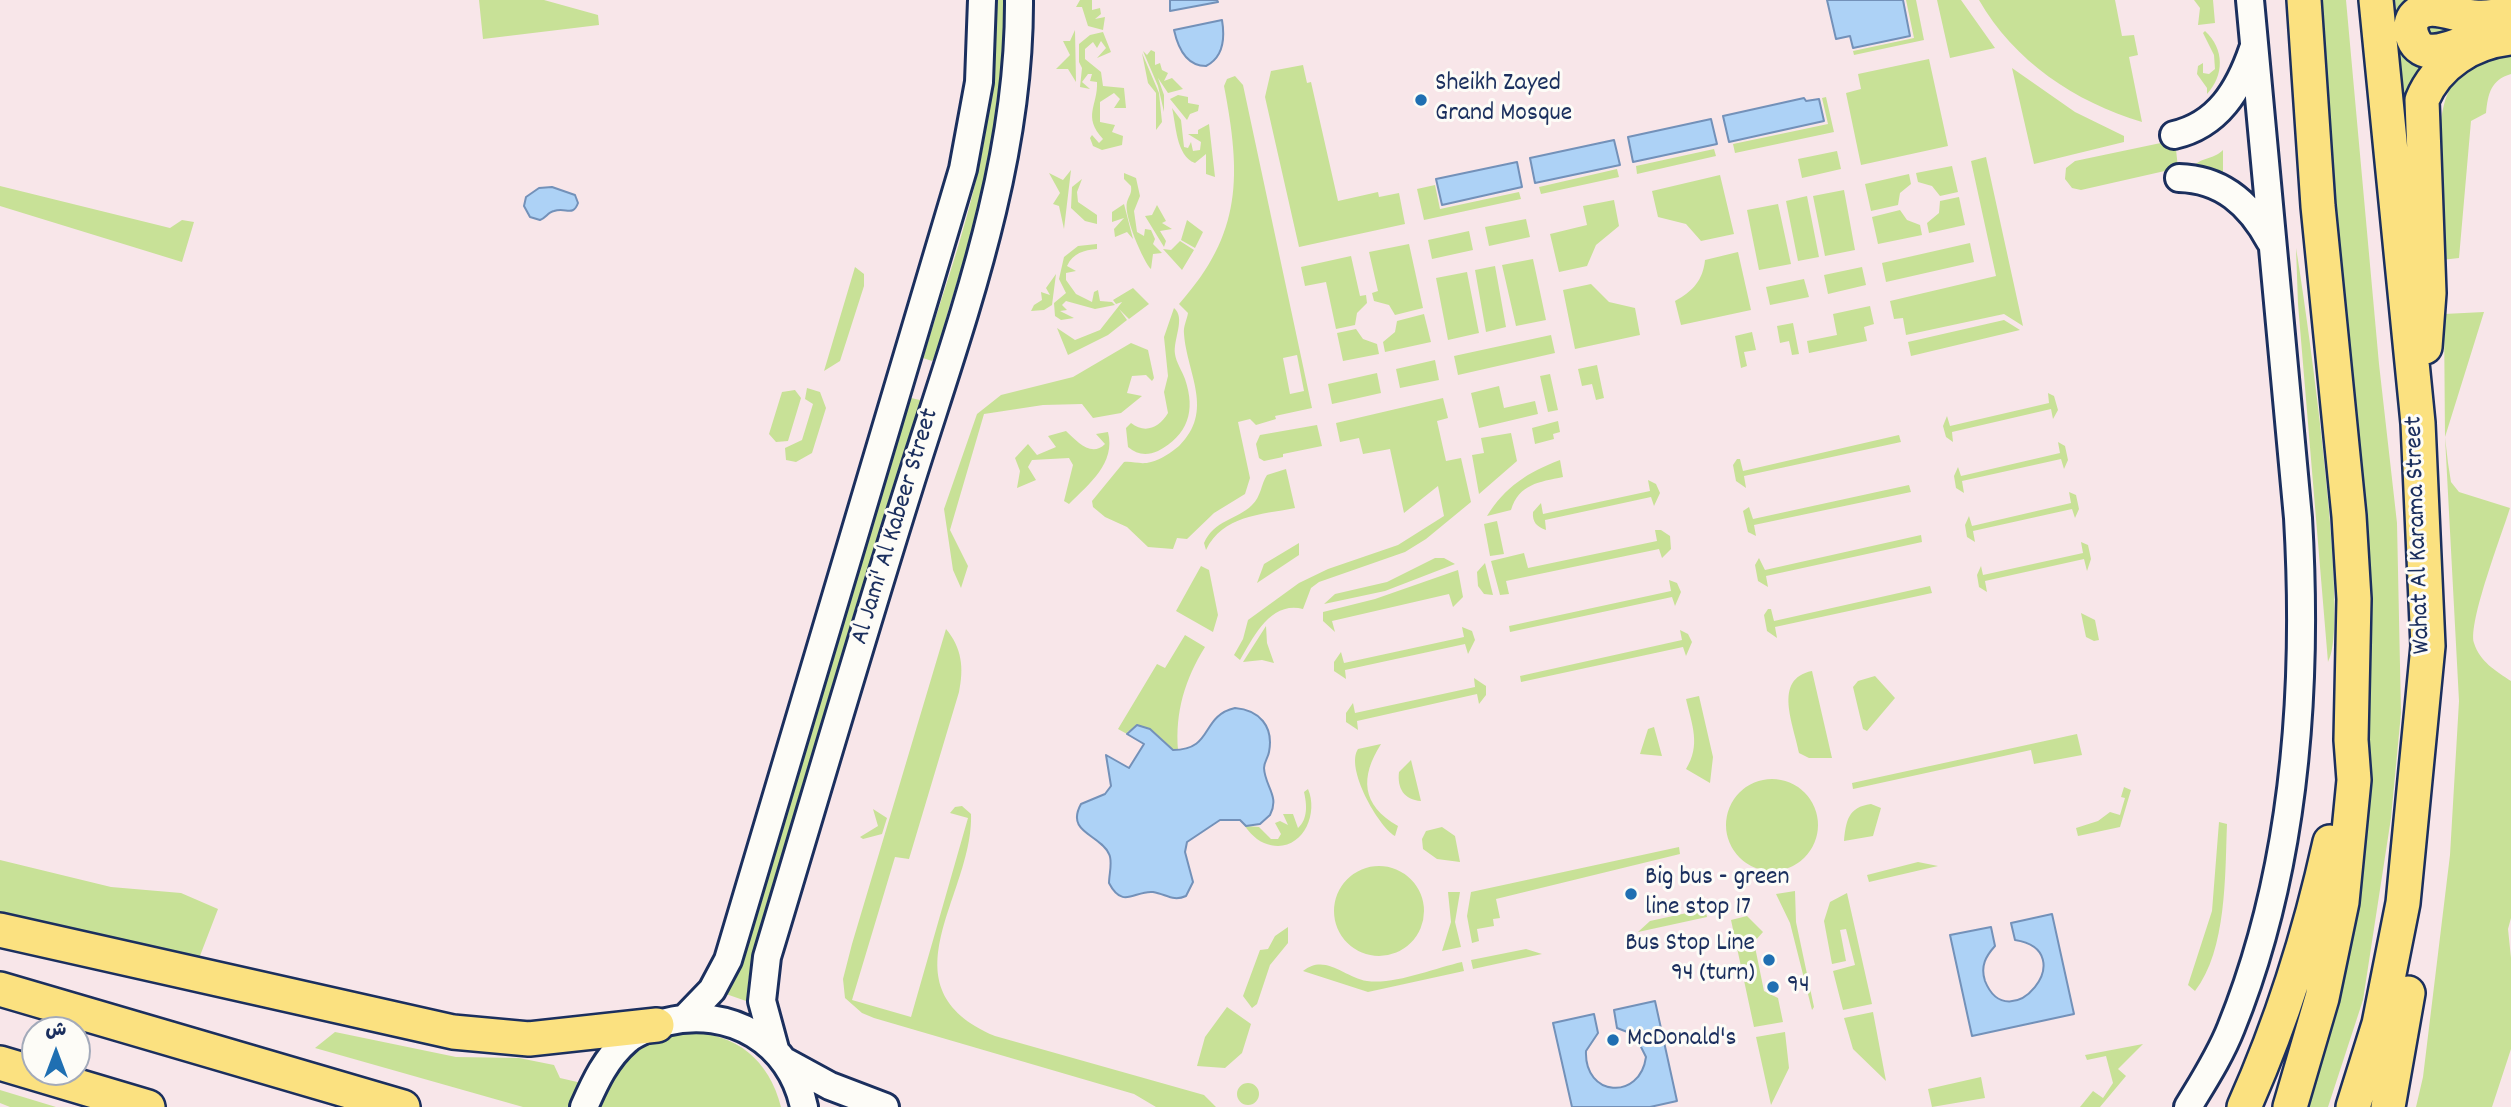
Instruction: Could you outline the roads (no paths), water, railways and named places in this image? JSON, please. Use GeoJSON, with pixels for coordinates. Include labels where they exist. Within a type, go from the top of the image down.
{"type":"FeatureCollection","features":[{"type":"Feature","properties":{"kind":"highway"},"geometry":{"type":"LineString","coordinates":[[2281,0],[2318,206]]}},
{"type":"Feature","properties":{"kind":"highway"},"geometry":{"type":"LineString","coordinates":[[2290,1107],[2322,998],[2342,902],[2353,800],[2351,544],[2318,206],[2304,0]]}},
{"type":"Feature","properties":{"kind":"highway","name":"Wahat Al Karama Street"},"geometry":{"type":"LineString","coordinates":[[2353,1107],[2379,1024],[2403,903],[2428,646],[2418,423],[2376,0]]}},
{"type":"Feature","properties":{"kind":"highway"},"geometry":{"type":"LineString","coordinates":[[2454,0],[2509,24]]}},
{"type":"Feature","properties":{"kind":"highway"},"geometry":{"type":"LineString","coordinates":[[2418,423],[2429,293],[2422,100],[2432,80],[2447,64],[2509,24]]}},
{"type":"Feature","properties":{"kind":"highway"},"geometry":{"type":"LineString","coordinates":[[2388,1107],[2415,961],[2423,893],[2432,728],[2428,646]]}},
{"type":"Feature","properties":{"kind":"highway"},"geometry":{"type":"LineString","coordinates":[[2244,1107],[2262,1067],[2310,924],[2351,740]]}},
{"type":"Feature","properties":{"kind":"highway"},"geometry":{"type":"LineString","coordinates":[[0,930],[453,1032],[529,1039],[671,1021]]}},
{"type":"Feature","properties":{"kind":"highway"},"geometry":{"type":"LineString","coordinates":[[0,989],[404,1107]]}},
{"type":"Feature","properties":{"kind":"highway"},"geometry":{"type":"LineString","coordinates":[[0,1063],[148,1107]]}},
{"type":"Feature","properties":{"kind":"main road","name":"Al Jami' Al Kabeer Street"},"geometry":{"type":"LineString","coordinates":[[671,1021],[712,990],[733,946],[963,169],[979,82],[982,0]]}},
{"type":"Feature","properties":{"kind":"main road","name":"Al Jami' Al Kabeer Street"},"geometry":{"type":"LineString","coordinates":[[804,1107],[795,1077],[780,1055],[762,1001],[767,957],[979,265],[1009,136],[1016,86],[1019,0]]}},
{"type":"Feature","properties":{"kind":"main road"},"geometry":{"type":"LineString","coordinates":[[2188,1107],[2230,1030],[2265,926],[2289,804],[2297,733],[2302,594],[2250,0]]}},
{"type":"Feature","properties":{"kind":"main road"},"geometry":{"type":"LineString","coordinates":[[2174,135],[2199,127],[2227,103],[2243,75],[2254,44]]}},
{"type":"Feature","properties":{"kind":"main road"},"geometry":{"type":"LineString","coordinates":[[2179,178],[2204,180],[2234,195],[2253,215],[2273,246]]}},
{"type":"Feature","properties":{"kind":"main road"},"geometry":{"type":"LineString","coordinates":[[589,1097],[610,1056],[630,1037],[671,1021],[724,1020],[750,1030],[780,1055],[830,1086],[886,1107]]}},
{"type":"Feature","properties":{"kind":"water"},"geometry":{"type":"Polygon","coordinates":[[[1170,0],[1217,0],[1218,2],[1170,11],[1170,0]]]}},
{"type":"Feature","properties":{"kind":"water"},"geometry":{"type":"Polygon","coordinates":[[[1827,0],[1903,0],[1910,36],[1853,48],[1850,36],[1836,39],[1827,0]]]}},
{"type":"Feature","properties":{"kind":"water"},"geometry":{"type":"Polygon","coordinates":[[[1222,20],[1223,40],[1217,58],[1206,66],[1194,63],[1184,55],[1174,30],[1222,20]]]}},
{"type":"Feature","properties":{"kind":"water"},"geometry":{"type":"Polygon","coordinates":[[[1804,98],[1806,101],[1819,99],[1824,121],[1729,142],[1723,116],[1804,98]]]}},
{"type":"Feature","properties":{"kind":"water"},"geometry":{"type":"Polygon","coordinates":[[[1711,119],[1717,144],[1633,162],[1628,137],[1711,119]]]}},
{"type":"Feature","properties":{"kind":"water"},"geometry":{"type":"Polygon","coordinates":[[[1614,140],[1620,165],[1535,183],[1530,158],[1614,140]]]}},
{"type":"Feature","properties":{"kind":"water"},"geometry":{"type":"Polygon","coordinates":[[[1517,162],[1522,187],[1442,205],[1436,179],[1517,162]]]}},
{"type":"Feature","properties":{"kind":"water"},"geometry":{"type":"Polygon","coordinates":[[[552,187],[575,195],[578,203],[574,210],[558,210],[540,220],[530,217],[524,206],[526,197],[539,188],[552,187]]]}},
{"type":"Feature","properties":{"kind":"water"},"geometry":{"type":"Polygon","coordinates":[[[1235,708],[1258,716],[1267,727],[1270,743],[1264,768],[1273,797],[1270,815],[1260,824],[1246,826],[1240,820],[1220,820],[1187,842],[1185,852],[1193,882],[1186,896],[1173,898],[1147,892],[1129,897],[1119,896],[1109,883],[1109,854],[1077,821],[1081,804],[1105,794],[1111,786],[1106,755],[1129,768],[1144,744],[1127,734],[1137,725],[1150,729],[1173,750],[1186,749],[1201,739],[1216,718],[1235,708]]]}},
{"type":"Feature","properties":{"kind":"water"},"geometry":{"type":"Polygon","coordinates":[[[2052,914],[2074,1014],[1972,1036],[1950,935],[1991,927],[1995,946],[1985,962],[1985,981],[1996,997],[2010,1001],[2023,997],[2035,987],[2042,974],[2043,959],[2035,947],[2015,940],[2011,923],[2052,914]]]}},
{"type":"Feature","properties":{"kind":"water"},"geometry":{"type":"Polygon","coordinates":[[[1655,1001],[1677,1101],[1650,1107],[1572,1107],[1553,1023],[1594,1014],[1598,1033],[1586,1051],[1588,1066],[1594,1078],[1603,1085],[1624,1087],[1634,1081],[1642,1071],[1646,1057],[1635,1035],[1617,1028],[1614,1010],[1655,1001]]]}},
{"type":"Feature","properties":{"kind":"place","name":"Sheikh Zayed Grand Mosque"},"geometry":{"type":"Point","coordinates":[1421,100]}},
{"type":"Feature","properties":{"kind":"place","name":"Big bus - green line stop 17"},"geometry":{"type":"Point","coordinates":[1631,894]}},
{"type":"Feature","properties":{"kind":"place","name":"Bus Stop Line 94 (turn)"},"geometry":{"type":"Point","coordinates":[1769,960]}},
{"type":"Feature","properties":{"kind":"place","name":"94"},"geometry":{"type":"Point","coordinates":[1773,987]}},
{"type":"Feature","properties":{"kind":"place","name":"McDonald's"},"geometry":{"type":"Point","coordinates":[1613,1040]}}]}
